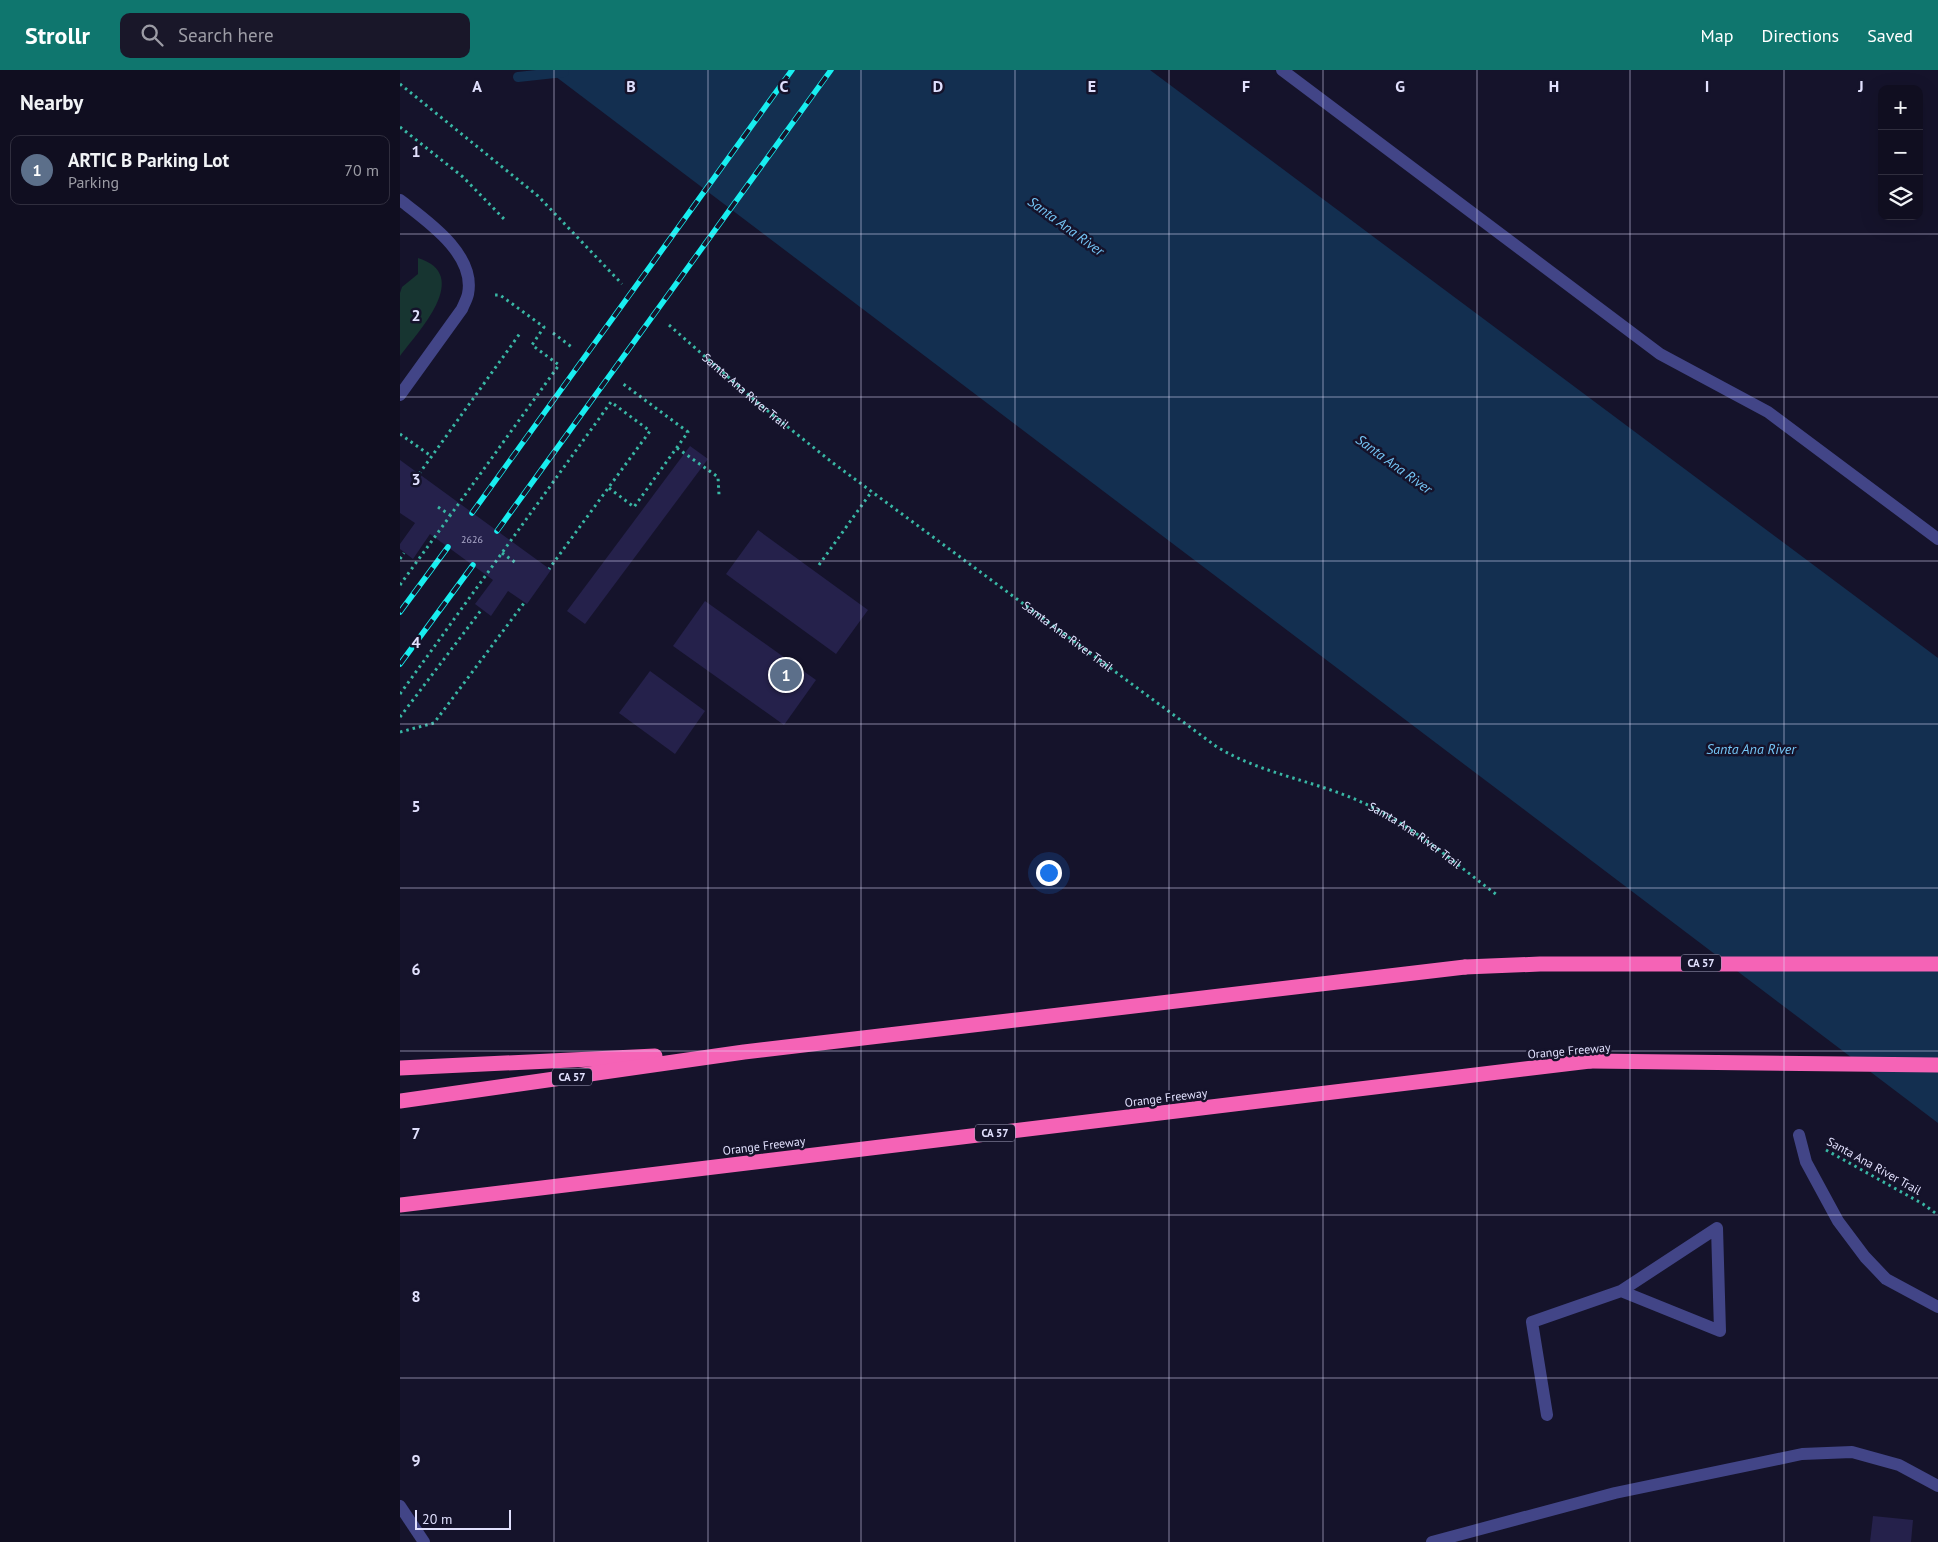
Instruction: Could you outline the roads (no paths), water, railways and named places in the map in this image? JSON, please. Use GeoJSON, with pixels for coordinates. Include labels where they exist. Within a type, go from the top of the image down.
{"type":"FeatureCollection","features":[{"type":"Feature","properties":{"kind":"highway","name":"CA 57"},"geometry":{"type":"LineString","coordinates":[[400,1101],[744,1052],[1464,968],[1540,964],[1938,964]]}},
{"type":"Feature","properties":{"kind":"highway"},"geometry":{"type":"LineString","coordinates":[[400,1068],[744,1052]]}},
{"type":"Feature","properties":{"kind":"highway","name":"Orange Freeway"},"geometry":{"type":"LineString","coordinates":[[400,1206],[1590,1061],[1938,1065]]}},
{"type":"Feature","properties":{"kind":"lane"},"geometry":{"type":"LineString","coordinates":[[1282,70],[1660,354],[1768,412],[1938,539]]}},
{"type":"Feature","properties":{"kind":"lane"},"geometry":{"type":"LineString","coordinates":[[400,395],[453,323],[468,294],[468,279],[461,259],[437,232],[402,207]]}},
{"type":"Feature","properties":{"kind":"lane"},"geometry":{"type":"LineString","coordinates":[[1799,1135],[1806,1162],[1838,1221],[1865,1257],[1886,1279],[1938,1306]]}},
{"type":"Feature","properties":{"kind":"lane"},"geometry":{"type":"LineString","coordinates":[[1547,1415],[1532,1322],[1621,1292],[1717,1228],[1720,1332],[1621,1292]]}},
{"type":"Feature","properties":{"kind":"lane"},"geometry":{"type":"LineString","coordinates":[[1432,1542],[1615,1493],[1802,1454],[1852,1452],[1899,1464],[1938,1486]]}},
{"type":"Feature","properties":{"kind":"lane"},"geometry":{"type":"LineString","coordinates":[[400,1506],[424,1542]]}},
{"type":"Feature","properties":{"kind":"water","name":"Santa Ana River"},"geometry":{"type":"Polygon","coordinates":[[[547,70],[1150,70],[1938,658],[1938,1123],[547,70]]]}},
{"type":"Feature","properties":{"kind":"waterway"},"geometry":{"type":"LineString","coordinates":[[518,77],[564,72]]}},
{"type":"Feature","properties":{"kind":"railway"},"geometry":{"type":"LineString","coordinates":[[472,513],[792,70]]}},
{"type":"Feature","properties":{"kind":"railway"},"geometry":{"type":"LineString","coordinates":[[497,531],[831,70]]}},
{"type":"Feature","properties":{"kind":"railway"},"geometry":{"type":"LineString","coordinates":[[400,612],[448,547]]}},
{"type":"Feature","properties":{"kind":"railway"},"geometry":{"type":"LineString","coordinates":[[400,664],[473,565]]}},
{"type":"Feature","properties":{"kind":"place","name":"ARTIC B Parking Lot"},"geometry":{"type":"Point","coordinates":[786,675]}}]}
